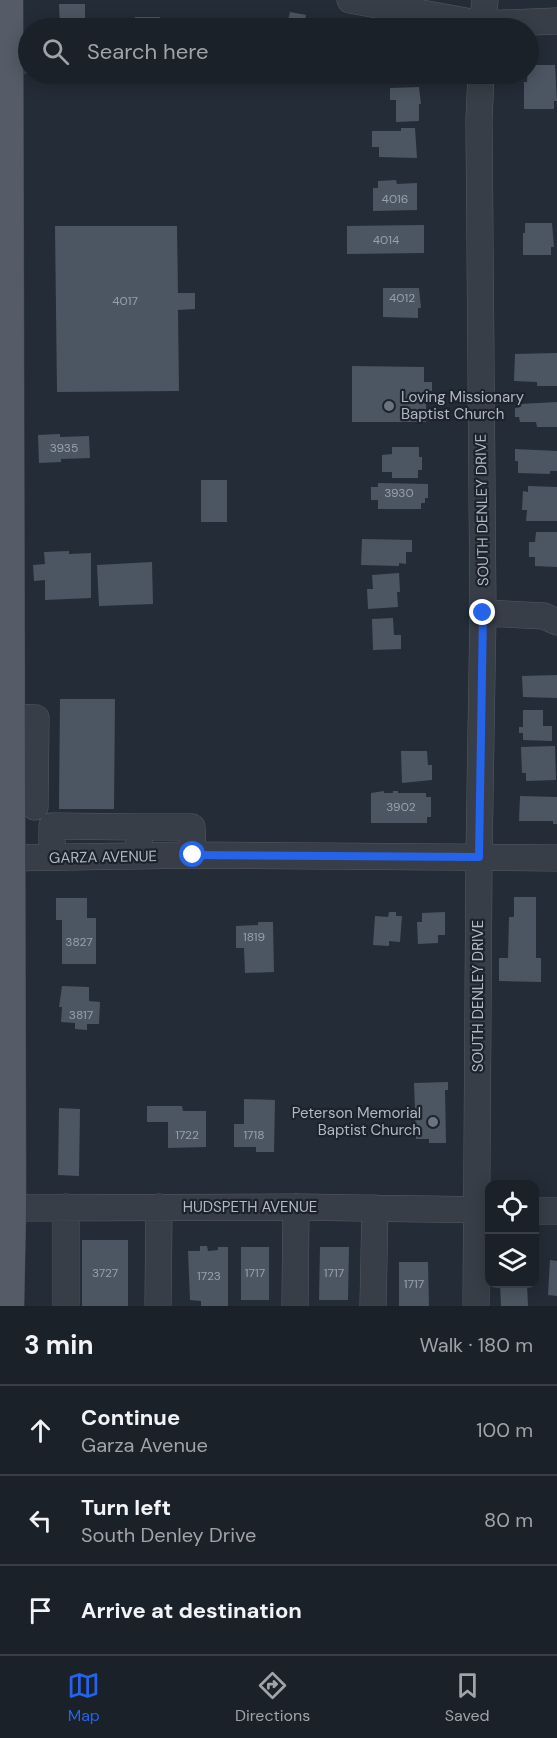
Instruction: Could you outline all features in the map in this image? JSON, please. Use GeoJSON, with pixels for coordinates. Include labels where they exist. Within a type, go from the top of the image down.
{"type":"FeatureCollection","features":[{"type":"Feature","properties":{"kind":"main road"},"geometry":{"type":"LineString","coordinates":[[7,0],[18,60],[3,100],[9,717],[22,806],[9,858],[8,1306]]}},
{"type":"Feature","properties":{"kind":"street"},"geometry":{"type":"LineString","coordinates":[[350,0],[441,18]]}},
{"type":"Feature","properties":{"kind":"street"},"geometry":{"type":"LineString","coordinates":[[539,20],[557,21]]}},
{"type":"Feature","properties":{"kind":"street","name":"SOUTH DENLEY DRIVE"},"geometry":{"type":"LineString","coordinates":[[476,1306],[483,1210],[479,857],[483,613],[479,132],[481,84]]}},
{"type":"Feature","properties":{"kind":"street"},"geometry":{"type":"LineString","coordinates":[[483,613],[544,616],[557,622]]}},
{"type":"Feature","properties":{"kind":"street"},"geometry":{"type":"LineString","coordinates":[[22,806],[52,826],[192,827],[193,855]]}},
{"type":"Feature","properties":{"kind":"street"},"geometry":{"type":"LineString","coordinates":[[52,826],[52,857]]}},
{"type":"Feature","properties":{"kind":"street"},"geometry":{"type":"LineString","coordinates":[[138,856],[139,827]]}},
{"type":"Feature","properties":{"kind":"street","name":"GARZA AVENUE"},"geometry":{"type":"LineString","coordinates":[[9,858],[193,855],[557,858]]}},
{"type":"Feature","properties":{"kind":"street"},"geometry":{"type":"LineString","coordinates":[[158,1306],[159,1207]]}},
{"type":"Feature","properties":{"kind":"street"},"geometry":{"type":"LineString","coordinates":[[295,1306],[296,1207]]}},
{"type":"Feature","properties":{"kind":"street","name":"HUDSPETH AVENUE"},"geometry":{"type":"LineString","coordinates":[[10,1208],[296,1207],[483,1210]]}},
{"type":"Feature","properties":{"kind":"street"},"geometry":{"type":"LineString","coordinates":[[66,1208],[66,1306]]}},
{"type":"Feature","properties":{"kind":"street"},"geometry":{"type":"LineString","coordinates":[[373,1306],[375,1208]]}},
{"type":"Feature","properties":{"kind":"street"},"geometry":{"type":"LineString","coordinates":[[539,1211],[557,1211]]}},
{"type":"Feature","properties":{"kind":"building"},"geometry":{"type":"Polygon","coordinates":[[[59,4],[85,4],[85,18],[60,18],[59,4]]]}},
{"type":"Feature","properties":{"kind":"building"},"geometry":{"type":"Polygon","coordinates":[[[290,12],[306,15],[306,18],[288,18],[290,12]]]}},
{"type":"Feature","properties":{"kind":"building"},"geometry":{"type":"Polygon","coordinates":[[[135,17],[160,17],[160,18],[135,17]]]}},
{"type":"Feature","properties":{"kind":"building"},"geometry":{"type":"Polygon","coordinates":[[[539,65],[555,65],[557,101],[554,101],[554,109],[524,109],[524,84],[539,84],[539,65]]]}},
{"type":"Feature","properties":{"kind":"building"},"geometry":{"type":"Polygon","coordinates":[[[419,87],[421,104],[419,104],[419,121],[396,122],[396,100],[390,100],[390,88],[419,87]]]}},
{"type":"Feature","properties":{"kind":"building"},"geometry":{"type":"Polygon","coordinates":[[[401,128],[415,128],[417,158],[379,157],[379,147],[372,147],[372,131],[401,131],[401,128]]]}},
{"type":"Feature","properties":{"kind":"building"},"geometry":{"type":"Polygon","coordinates":[[[396,180],[397,184],[417,183],[417,210],[373,211],[373,188],[378,188],[378,181],[396,180]]]}},
{"type":"Feature","properties":{"kind":"building"},"geometry":{"type":"Polygon","coordinates":[[[525,223],[552,223],[554,247],[551,247],[551,255],[523,255],[525,223]]]}},
{"type":"Feature","properties":{"kind":"building"},"geometry":{"type":"Polygon","coordinates":[[[424,225],[424,253],[347,254],[347,226],[424,225]]]}},
{"type":"Feature","properties":{"kind":"building"},"geometry":{"type":"Polygon","coordinates":[[[55,226],[177,226],[178,293],[195,293],[195,309],[178,310],[179,391],[57,392],[55,226]]]}},
{"type":"Feature","properties":{"kind":"building"},"geometry":{"type":"Polygon","coordinates":[[[383,288],[419,288],[421,308],[418,308],[418,318],[383,317],[383,288]]]}},
{"type":"Feature","properties":{"kind":"building"},"geometry":{"type":"Polygon","coordinates":[[[557,353],[557,386],[537,386],[537,382],[514,381],[515,354],[557,353]]]}},
{"type":"Feature","properties":{"kind":"building","name":"Loving Missionary Baptist Church"},"geometry":{"type":"Polygon","coordinates":[[[352,366],[424,367],[424,382],[432,382],[432,391],[426,391],[426,422],[352,422],[352,366]]]}},
{"type":"Feature","properties":{"kind":"building"},"geometry":{"type":"Polygon","coordinates":[[[557,402],[557,427],[537,427],[536,422],[520,422],[519,417],[515,417],[515,408],[520,407],[520,404],[557,402]]]}},
{"type":"Feature","properties":{"kind":"building"},"geometry":{"type":"Polygon","coordinates":[[[60,434],[60,437],[89,436],[90,458],[61,459],[61,462],[39,463],[38,435],[60,434]]]}},
{"type":"Feature","properties":{"kind":"building"},"geometry":{"type":"Polygon","coordinates":[[[392,447],[419,447],[422,470],[418,470],[418,478],[392,478],[392,472],[382,472],[382,455],[392,454],[392,447]]]}},
{"type":"Feature","properties":{"kind":"building"},"geometry":{"type":"Polygon","coordinates":[[[515,449],[557,451],[557,471],[550,471],[550,474],[518,473],[515,449]]]}},
{"type":"Feature","properties":{"kind":"building"},"geometry":{"type":"Polygon","coordinates":[[[201,480],[227,480],[227,522],[201,522],[201,480]]]}},
{"type":"Feature","properties":{"kind":"building"},"geometry":{"type":"Polygon","coordinates":[[[378,483],[428,484],[428,498],[425,498],[425,503],[421,503],[421,509],[378,509],[378,500],[371,500],[371,487],[378,487],[378,483]]]}},
{"type":"Feature","properties":{"kind":"building"},"geometry":{"type":"Polygon","coordinates":[[[528,486],[557,487],[557,521],[526,521],[527,510],[522,510],[523,491],[528,492],[528,486]]]}},
{"type":"Feature","properties":{"kind":"building"},"geometry":{"type":"Polygon","coordinates":[[[536,532],[557,532],[557,567],[535,566],[535,557],[529,557],[529,542],[535,542],[536,532]]]}},
{"type":"Feature","properties":{"kind":"building"},"geometry":{"type":"Polygon","coordinates":[[[362,539],[412,540],[412,552],[406,552],[406,564],[399,563],[399,566],[361,565],[362,539]]]}},
{"type":"Feature","properties":{"kind":"building"},"geometry":{"type":"Polygon","coordinates":[[[69,551],[69,554],[91,553],[91,598],[45,600],[45,580],[34,581],[33,565],[45,564],[44,552],[69,551]]]}},
{"type":"Feature","properties":{"kind":"building"},"geometry":{"type":"Polygon","coordinates":[[[152,562],[153,604],[99,606],[97,565],[152,562]]]}},
{"type":"Feature","properties":{"kind":"building"},"geometry":{"type":"Polygon","coordinates":[[[399,573],[398,607],[368,609],[367,589],[373,589],[372,575],[399,573]]]}},
{"type":"Feature","properties":{"kind":"building"},"geometry":{"type":"Polygon","coordinates":[[[393,618],[394,635],[401,635],[401,649],[373,650],[372,619],[393,618]]]}},
{"type":"Feature","properties":{"kind":"building"},"geometry":{"type":"Polygon","coordinates":[[[557,675],[557,698],[523,697],[522,676],[557,675]]]}},
{"type":"Feature","properties":{"kind":"building"},"geometry":{"type":"Polygon","coordinates":[[[60,699],[115,699],[114,809],[59,809],[60,699]]]}},
{"type":"Feature","properties":{"kind":"building"},"geometry":{"type":"Polygon","coordinates":[[[523,710],[543,710],[543,726],[552,726],[552,741],[523,740],[523,733],[519,733],[519,727],[523,727],[523,710]]]}},
{"type":"Feature","properties":{"kind":"building"},"geometry":{"type":"Polygon","coordinates":[[[555,746],[556,780],[526,781],[526,773],[522,773],[521,747],[555,746]]]}},
{"type":"Feature","properties":{"kind":"building"},"geometry":{"type":"Polygon","coordinates":[[[401,751],[427,751],[428,765],[432,765],[432,780],[402,783],[401,751]]]}},
{"type":"Feature","properties":{"kind":"building"},"geometry":{"type":"Polygon","coordinates":[[[384,791],[384,793],[398,791],[398,793],[426,793],[426,797],[431,797],[431,817],[427,817],[427,823],[371,823],[371,793],[384,791]]]}},
{"type":"Feature","properties":{"kind":"building"},"geometry":{"type":"Polygon","coordinates":[[[520,796],[557,797],[557,824],[553,824],[553,821],[519,821],[520,796]]]}},
{"type":"Feature","properties":{"kind":"building"},"geometry":{"type":"Polygon","coordinates":[[[514,897],[536,897],[536,958],[541,958],[541,982],[499,981],[499,958],[508,958],[509,917],[514,917],[514,897]]]}},
{"type":"Feature","properties":{"kind":"building"},"geometry":{"type":"Polygon","coordinates":[[[56,898],[87,898],[87,918],[96,918],[96,964],[62,964],[62,920],[56,920],[56,898]]]}},
{"type":"Feature","properties":{"kind":"building"},"geometry":{"type":"Polygon","coordinates":[[[389,912],[396,912],[396,916],[402,916],[400,942],[389,941],[389,946],[373,945],[375,916],[388,917],[389,912]]]}},
{"type":"Feature","properties":{"kind":"building"},"geometry":{"type":"Polygon","coordinates":[[[445,912],[445,935],[438,935],[438,943],[418,944],[417,922],[422,922],[422,913],[445,912]]]}},
{"type":"Feature","properties":{"kind":"building"},"geometry":{"type":"Polygon","coordinates":[[[258,922],[273,922],[274,972],[245,973],[244,948],[236,948],[236,926],[258,925],[258,922]]]}},
{"type":"Feature","properties":{"kind":"building"},"geometry":{"type":"Polygon","coordinates":[[[62,986],[89,987],[89,1001],[100,1002],[99,1024],[87,1024],[87,1030],[75,1029],[75,1023],[61,1022],[62,1007],[59,1007],[62,986]]]}},
{"type":"Feature","properties":{"kind":"building"},"geometry":{"type":"Polygon","coordinates":[[[448,1082],[448,1090],[445,1090],[446,1143],[429,1143],[429,1139],[416,1139],[414,1083],[448,1082]]]}},
{"type":"Feature","properties":{"kind":"building"},"geometry":{"type":"Polygon","coordinates":[[[244,1099],[275,1100],[274,1152],[256,1152],[256,1147],[234,1147],[234,1124],[244,1124],[244,1099]]]}},
{"type":"Feature","properties":{"kind":"building"},"geometry":{"type":"Polygon","coordinates":[[[147,1106],[182,1106],[183,1111],[206,1111],[206,1147],[168,1148],[168,1122],[147,1122],[147,1106]]]}},
{"type":"Feature","properties":{"kind":"building"},"geometry":{"type":"Polygon","coordinates":[[[59,1108],[80,1109],[79,1176],[58,1175],[59,1108]]]}},
{"type":"Feature","properties":{"kind":"building"},"geometry":{"type":"Polygon","coordinates":[[[82,1240],[128,1240],[128,1306],[82,1306],[82,1240]]]}},
{"type":"Feature","properties":{"kind":"building"},"geometry":{"type":"Polygon","coordinates":[[[200,1246],[207,1246],[208,1251],[218,1250],[218,1247],[228,1247],[228,1306],[201,1306],[201,1301],[190,1300],[188,1251],[200,1251],[200,1246]]]}},
{"type":"Feature","properties":{"kind":"building"},"geometry":{"type":"Polygon","coordinates":[[[241,1247],[269,1247],[269,1300],[241,1300],[241,1247]]]}},
{"type":"Feature","properties":{"kind":"building"},"geometry":{"type":"Polygon","coordinates":[[[320,1247],[349,1247],[348,1300],[319,1300],[320,1247]]]}},
{"type":"Feature","properties":{"kind":"building"},"geometry":{"type":"Polygon","coordinates":[[[550,1260],[557,1261],[557,1296],[548,1295],[550,1260]]]}},
{"type":"Feature","properties":{"kind":"building"},"geometry":{"type":"Polygon","coordinates":[[[399,1262],[428,1262],[429,1306],[399,1306],[399,1262]]]}},
{"type":"Feature","properties":{"kind":"building"},"geometry":{"type":"Polygon","coordinates":[[[500,1288],[527,1288],[528,1306],[501,1306],[500,1288]]]}},
{"type":"Feature","properties":{"kind":"place","name":"Loving Missionary Baptist Church"},"geometry":{"type":"Point","coordinates":[389,406]}},
{"type":"Feature","properties":{"kind":"place","name":"Peterson Memorial Baptist Church"},"geometry":{"type":"Point","coordinates":[433,1122]}},
{"type":"Feature","properties":{"kind":"route"},"geometry":{"type":"LineString","coordinates":[[193,855],[479,857],[483,613]]}}]}
